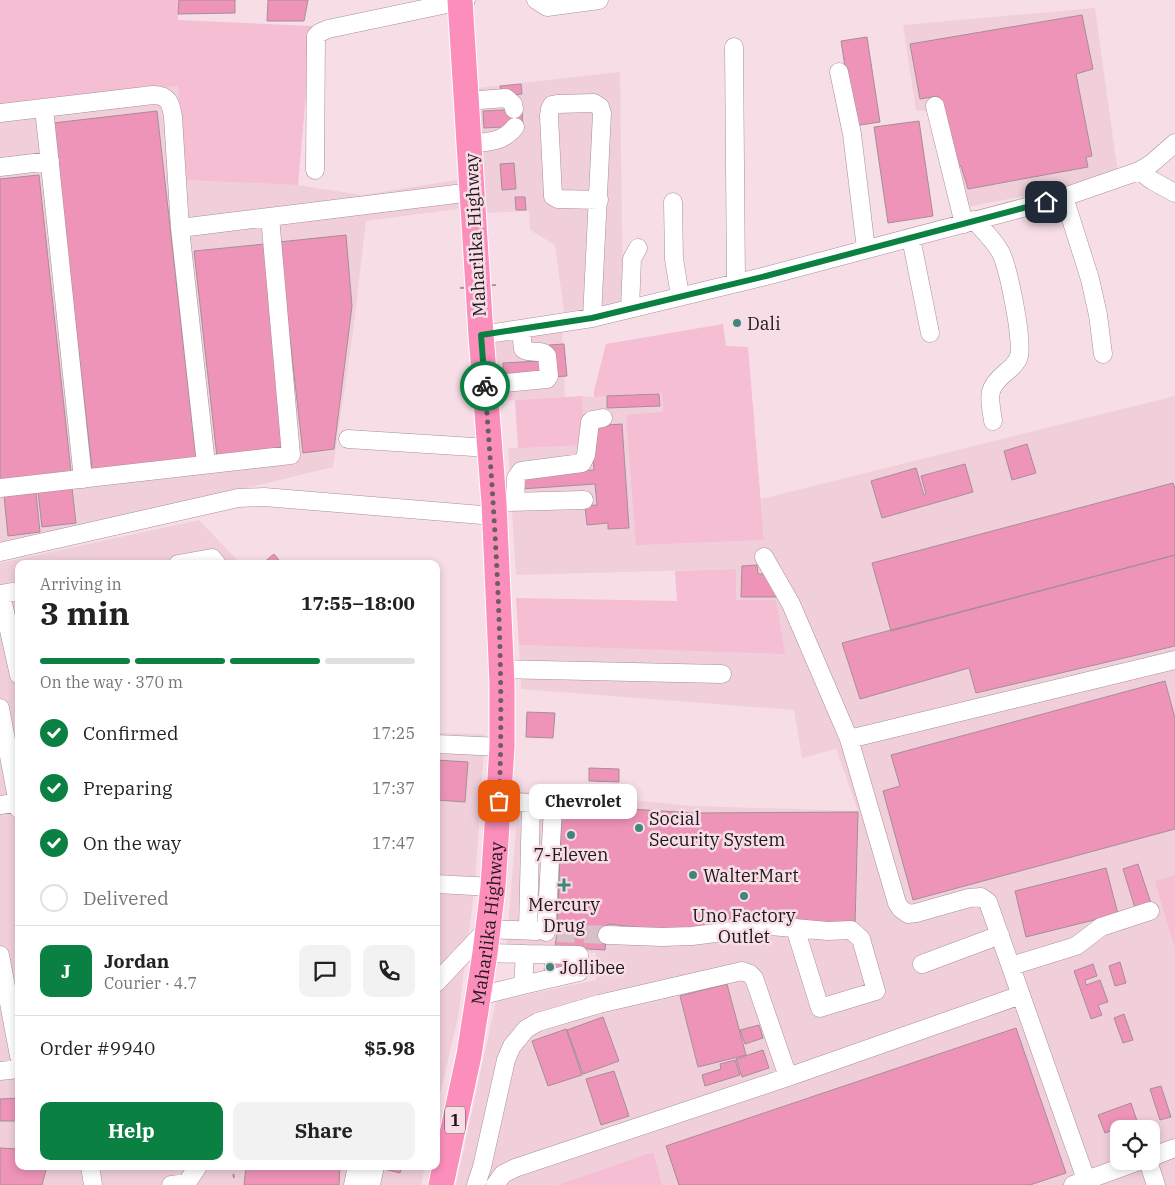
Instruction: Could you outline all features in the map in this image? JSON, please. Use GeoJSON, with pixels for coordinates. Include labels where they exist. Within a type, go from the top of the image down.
{"type":"FeatureCollection","features":[{"type":"Feature","properties":{"kind":"highway","name":"Maharlika Highway"},"geometry":{"type":"LineString","coordinates":[[442,1185],[469,1055],[479,996],[493,887],[502,747],[501,507],[489,448],[460,0]]}},
{"type":"Feature","properties":{"kind":"street"},"geometry":{"type":"LineString","coordinates":[[315,170],[316,36],[318,32],[466,0]]}},
{"type":"Feature","properties":{"kind":"street"},"geometry":{"type":"LineString","coordinates":[[536,0],[547,7],[599,0]]}},
{"type":"Feature","properties":{"kind":"street"},"geometry":{"type":"LineString","coordinates":[[733,284],[734,47]]}},
{"type":"Feature","properties":{"kind":"street"},"geometry":{"type":"LineString","coordinates":[[840,72],[852,134],[866,249]]}},
{"type":"Feature","properties":{"kind":"street"},"geometry":{"type":"LineString","coordinates":[[0,113],[153,95],[168,98],[173,117],[180,228],[206,464]]}},
{"type":"Feature","properties":{"kind":"street"},"geometry":{"type":"LineString","coordinates":[[467,101],[506,98],[513,104],[514,118],[510,133],[501,139],[470,144]]}},
{"type":"Feature","properties":{"kind":"street"},"geometry":{"type":"LineString","coordinates":[[592,318],[599,200],[602,113],[600,106],[594,103],[552,105],[549,116],[553,196],[558,199],[599,200]]}},
{"type":"Feature","properties":{"kind":"street"},"geometry":{"type":"LineString","coordinates":[[935,106],[969,222],[996,244],[1002,256],[1017,318],[1021,347],[1020,354],[1014,365],[994,382],[991,400],[993,421]]}},
{"type":"Feature","properties":{"kind":"street"},"geometry":{"type":"LineString","coordinates":[[44,108],[83,479]]}},
{"type":"Feature","properties":{"kind":"street"},"geometry":{"type":"LineString","coordinates":[[481,335],[592,318],[733,284],[1064,197],[1139,171],[1151,164],[1171,147]]}},
{"type":"Feature","properties":{"kind":"street"},"geometry":{"type":"LineString","coordinates":[[0,167],[50,161]]}},
{"type":"Feature","properties":{"kind":"street"},"geometry":{"type":"LineString","coordinates":[[1139,171],[1175,193]]}},
{"type":"Feature","properties":{"kind":"street"},"geometry":{"type":"LineString","coordinates":[[180,228],[472,192]]}},
{"type":"Feature","properties":{"kind":"street"},"geometry":{"type":"LineString","coordinates":[[1064,197],[1090,279],[1103,354]]}},
{"type":"Feature","properties":{"kind":"street"},"geometry":{"type":"LineString","coordinates":[[674,202],[674,259],[680,296]]}},
{"type":"Feature","properties":{"kind":"street"},"geometry":{"type":"LineString","coordinates":[[728,216],[733,284]]}},
{"type":"Feature","properties":{"kind":"street"},"geometry":{"type":"LineString","coordinates":[[0,488],[291,455],[270,217]]}},
{"type":"Feature","properties":{"kind":"street"},"geometry":{"type":"LineString","coordinates":[[911,238],[930,333]]}},
{"type":"Feature","properties":{"kind":"street"},"geometry":{"type":"LineString","coordinates":[[630,309],[632,259],[638,248]]}},
{"type":"Feature","properties":{"kind":"street"},"geometry":{"type":"LineString","coordinates":[[485,385],[547,379],[549,376],[547,356],[542,352],[522,349],[521,330]]}},
{"type":"Feature","properties":{"kind":"street"},"geometry":{"type":"LineString","coordinates":[[501,507],[516,478],[522,472],[582,463],[586,454],[590,422],[602,418]]}},
{"type":"Feature","properties":{"kind":"street"},"geometry":{"type":"LineString","coordinates":[[348,439],[489,448]]}},
{"type":"Feature","properties":{"kind":"street"},"geometry":{"type":"LineString","coordinates":[[0,552],[238,498],[264,497],[501,507],[584,500]]}},
{"type":"Feature","properties":{"kind":"street"},"geometry":{"type":"LineString","coordinates":[[764,557],[791,604],[849,739],[897,903],[908,914],[916,914],[969,898],[981,897],[988,902],[1021,995],[1082,1183],[1116,1170]]}},
{"type":"Feature","properties":{"kind":"street"},"geometry":{"type":"LineString","coordinates":[[201,560],[212,558],[214,560]]}},
{"type":"Feature","properties":{"kind":"street"},"geometry":{"type":"LineString","coordinates":[[15,592],[1,594],[15,657]]}},
{"type":"Feature","properties":{"kind":"street"},"geometry":{"type":"LineString","coordinates":[[849,739],[1175,660]]}},
{"type":"Feature","properties":{"kind":"street"},"geometry":{"type":"LineString","coordinates":[[501,668],[722,674]]}},
{"type":"Feature","properties":{"kind":"street"},"geometry":{"type":"LineString","coordinates":[[0,708],[15,788]]}},
{"type":"Feature","properties":{"kind":"street"},"geometry":{"type":"LineString","coordinates":[[440,744],[502,747]]}},
{"type":"Feature","properties":{"kind":"street"},"geometry":{"type":"LineString","coordinates":[[440,980],[486,941],[528,930],[552,932],[553,808],[551,805],[531,802],[499,801]]}},
{"type":"Feature","properties":{"kind":"street"},"geometry":{"type":"LineString","coordinates":[[528,930],[531,802]]}},
{"type":"Feature","properties":{"kind":"street"},"geometry":{"type":"LineString","coordinates":[[0,806],[15,804]]}},
{"type":"Feature","properties":{"kind":"street"},"geometry":{"type":"LineString","coordinates":[[440,884],[493,887]]}},
{"type":"Feature","properties":{"kind":"street"},"geometry":{"type":"LineString","coordinates":[[1011,966],[1076,946],[1100,927],[1150,911]]}},
{"type":"Feature","properties":{"kind":"street"},"geometry":{"type":"LineString","coordinates":[[607,935],[692,936],[771,926],[795,928],[828,931],[851,930],[861,940],[876,991],[820,1008],[795,928]]}},
{"type":"Feature","properties":{"kind":"street"},"geometry":{"type":"LineString","coordinates":[[922,964],[1000,935]]}},
{"type":"Feature","properties":{"kind":"street"},"geometry":{"type":"LineString","coordinates":[[479,996],[579,972],[579,955],[525,954],[486,941]]}},
{"type":"Feature","properties":{"kind":"street"},"geometry":{"type":"LineString","coordinates":[[523,985],[525,954]]}},
{"type":"Feature","properties":{"kind":"street"},"geometry":{"type":"LineString","coordinates":[[0,955],[15,1035]]}},
{"type":"Feature","properties":{"kind":"street"},"geometry":{"type":"LineString","coordinates":[[476,1185],[482,1167],[506,1060],[512,1046],[526,1029],[538,1022],[599,1004],[742,971],[754,978],[788,1077]]}},
{"type":"Feature","properties":{"kind":"street"},"geometry":{"type":"LineString","coordinates":[[495,1185],[503,1174],[515,1168],[788,1077],[1021,995]]}},
{"type":"Feature","properties":{"kind":"street"},"geometry":{"type":"LineString","coordinates":[[0,1071],[15,1070]]}},
{"type":"Feature","properties":{"kind":"street"},"geometry":{"type":"LineString","coordinates":[[1160,1154],[1175,1148]]}},
{"type":"Feature","properties":{"kind":"street"},"geometry":{"type":"LineString","coordinates":[[91,1170],[93,1185]]}},
{"type":"Feature","properties":{"kind":"street"},"geometry":{"type":"LineString","coordinates":[[182,1184],[194,1170]]}},
{"type":"Feature","properties":{"kind":"street"},"geometry":{"type":"LineString","coordinates":[[1151,1170],[1156,1185]]}},
{"type":"Feature","properties":{"kind":"street"},"geometry":{"type":"LineString","coordinates":[[353,1185],[372,1175]]}},
{"type":"Feature","properties":{"kind":"path"},"geometry":{"type":"LineString","coordinates":[[460,288],[496,285]]}},
{"type":"Feature","properties":{"kind":"path"},"geometry":{"type":"LineString","coordinates":[[232,1170],[234,1178]]}},
{"type":"Feature","properties":{"kind":"shaded area"},"geometry":{"type":"Polygon","coordinates":[[[0,0],[179,0],[178,20],[312,26],[298,185],[185,180],[178,86],[0,105],[0,0]]]}},
{"type":"Feature","properties":{"kind":"shaded area"},"geometry":{"type":"Polygon","coordinates":[[[1095,8],[1118,174],[1102,181],[952,210],[936,113],[916,110],[903,25],[1095,8]]]}},
{"type":"Feature","properties":{"kind":"shaded area"},"geometry":{"type":"Polygon","coordinates":[[[620,72],[623,303],[564,312],[555,245],[530,230],[529,211],[485,213],[478,88],[620,72]]]}},
{"type":"Feature","properties":{"kind":"shaded area"},"geometry":{"type":"Polygon","coordinates":[[[179,86],[186,180],[298,185],[362,195],[457,180],[458,209],[366,221],[353,332],[333,467],[96,525],[0,545],[0,105],[179,86]]]}},
{"type":"Feature","properties":{"kind":"shaded area"},"geometry":{"type":"Polygon","coordinates":[[[723,324],[726,346],[748,347],[764,540],[636,545],[626,415],[663,412],[662,393],[594,397],[606,344],[723,324]]]}},
{"type":"Feature","properties":{"kind":"shaded area"},"geometry":{"type":"Polygon","coordinates":[[[562,328],[565,397],[498,401],[494,340],[562,328]]]}},
{"type":"Feature","properties":{"kind":"shaded area"},"geometry":{"type":"Polygon","coordinates":[[[662,393],[663,413],[626,415],[764,540],[761,499],[1175,396],[1175,1185],[456,1185],[496,1001],[596,980],[596,953],[506,950],[519,792],[559,793],[693,806],[858,811],[836,749],[802,758],[794,710],[521,689],[519,645],[784,653],[736,600],[736,569],[516,575],[508,448],[585,444],[582,396],[662,393]]]}},
{"type":"Feature","properties":{"kind":"shaded area"},"geometry":{"type":"Polygon","coordinates":[[[582,396],[585,445],[518,448],[515,400],[582,396]]]}},
{"type":"Feature","properties":{"kind":"shaded area"},"geometry":{"type":"Polygon","coordinates":[[[199,520],[237,560],[15,560],[15,1170],[424,1170],[421,1185],[0,1185],[0,563],[199,520]]]}},
{"type":"Feature","properties":{"kind":"shaded area"},"geometry":{"type":"Polygon","coordinates":[[[736,569],[736,600],[776,600],[785,654],[519,645],[516,598],[677,601],[675,571],[736,569]]]}},
{"type":"Feature","properties":{"kind":"shaded area"},"geometry":{"type":"Polygon","coordinates":[[[440,733],[485,734],[475,885],[458,1017],[440,1095],[440,733]]]}},
{"type":"Feature","properties":{"kind":"shaded area"},"geometry":{"type":"Polygon","coordinates":[[[1175,875],[1175,945],[1174,946],[1155,881],[1175,875]]]}},
{"type":"Feature","properties":{"kind":"shaded area"},"geometry":{"type":"Polygon","coordinates":[[[653,1152],[662,1185],[558,1185],[653,1152]]]}},
{"type":"Feature","properties":{"kind":"building"},"geometry":{"type":"Polygon","coordinates":[[[179,0],[235,0],[235,13],[178,14],[179,0]]]}},
{"type":"Feature","properties":{"kind":"building"},"geometry":{"type":"Polygon","coordinates":[[[268,0],[308,0],[304,21],[267,21],[268,0]]]}},
{"type":"Feature","properties":{"kind":"building"},"geometry":{"type":"Polygon","coordinates":[[[1082,15],[1093,69],[1076,74],[1092,156],[1086,157],[1088,167],[968,189],[961,166],[952,168],[938,96],[920,99],[910,44],[1082,15]]]}},
{"type":"Feature","properties":{"kind":"building"},"geometry":{"type":"Polygon","coordinates":[[[867,37],[880,122],[854,126],[841,41],[867,37]]]}},
{"type":"Feature","properties":{"kind":"building"},"geometry":{"type":"Polygon","coordinates":[[[521,84],[522,94],[501,96],[500,86],[521,84]]]}},
{"type":"Feature","properties":{"kind":"building"},"geometry":{"type":"Polygon","coordinates":[[[522,109],[523,126],[484,128],[483,111],[522,109]]]}},
{"type":"Feature","properties":{"kind":"building"},"geometry":{"type":"Polygon","coordinates":[[[157,111],[196,458],[92,469],[53,123],[157,111]]]}},
{"type":"Feature","properties":{"kind":"building"},"geometry":{"type":"Polygon","coordinates":[[[919,121],[933,216],[888,223],[874,127],[919,121]]]}},
{"type":"Feature","properties":{"kind":"building"},"geometry":{"type":"Polygon","coordinates":[[[514,163],[516,189],[502,190],[500,164],[514,163]]]}},
{"type":"Feature","properties":{"kind":"building"},"geometry":{"type":"Polygon","coordinates":[[[39,175],[71,472],[0,480],[0,179],[39,175]]]}},
{"type":"Feature","properties":{"kind":"building"},"geometry":{"type":"Polygon","coordinates":[[[515,197],[525,197],[526,210],[516,210],[515,197]]]}},
{"type":"Feature","properties":{"kind":"building"},"geometry":{"type":"Polygon","coordinates":[[[346,235],[352,306],[334,449],[303,453],[279,242],[346,235]]]}},
{"type":"Feature","properties":{"kind":"building"},"geometry":{"type":"Polygon","coordinates":[[[265,244],[284,449],[217,457],[194,251],[265,244]]]}},
{"type":"Feature","properties":{"kind":"building"},"geometry":{"type":"Polygon","coordinates":[[[564,344],[567,376],[552,377],[549,345],[564,344]]]}},
{"type":"Feature","properties":{"kind":"building"},"geometry":{"type":"Polygon","coordinates":[[[540,361],[541,373],[503,376],[503,363],[540,361]]]}},
{"type":"Feature","properties":{"kind":"building"},"geometry":{"type":"Polygon","coordinates":[[[659,394],[660,406],[607,408],[607,396],[659,394]]]}},
{"type":"Feature","properties":{"kind":"building"},"geometry":{"type":"Polygon","coordinates":[[[622,424],[629,528],[608,529],[608,523],[587,525],[585,506],[597,505],[595,484],[521,489],[520,475],[594,470],[591,426],[622,424]]]}},
{"type":"Feature","properties":{"kind":"building"},"geometry":{"type":"Polygon","coordinates":[[[1027,444],[1036,473],[1012,480],[1004,451],[1027,444]]]}},
{"type":"Feature","properties":{"kind":"building"},"geometry":{"type":"Polygon","coordinates":[[[965,464],[973,492],[882,518],[871,481],[916,468],[924,495],[926,494],[921,476],[965,464]]]}},
{"type":"Feature","properties":{"kind":"building"},"geometry":{"type":"Polygon","coordinates":[[[1173,483],[1175,489],[1175,555],[891,631],[872,563],[1173,483]]]}},
{"type":"Feature","properties":{"kind":"building"},"geometry":{"type":"Polygon","coordinates":[[[72,488],[76,523],[42,527],[38,492],[72,488]]]}},
{"type":"Feature","properties":{"kind":"building"},"geometry":{"type":"Polygon","coordinates":[[[36,493],[40,532],[8,536],[4,496],[36,493]]]}},
{"type":"Feature","properties":{"kind":"building"},"geometry":{"type":"Polygon","coordinates":[[[274,554],[279,560],[267,560],[274,554]]]}},
{"type":"Feature","properties":{"kind":"building"},"geometry":{"type":"Polygon","coordinates":[[[1175,555],[1175,646],[976,693],[969,668],[860,699],[842,643],[1175,555]]]}},
{"type":"Feature","properties":{"kind":"building"},"geometry":{"type":"Polygon","coordinates":[[[757,565],[758,574],[764,574],[781,597],[741,597],[742,566],[757,565]]]}},
{"type":"Feature","properties":{"kind":"building"},"geometry":{"type":"Polygon","coordinates":[[[1165,681],[1175,718],[1175,829],[913,900],[883,791],[900,786],[891,755],[1165,681]]]}},
{"type":"Feature","properties":{"kind":"building"},"geometry":{"type":"Polygon","coordinates":[[[527,712],[555,713],[553,738],[526,737],[527,712]]]}},
{"type":"Feature","properties":{"kind":"building"},"geometry":{"type":"Polygon","coordinates":[[[440,760],[468,762],[465,802],[440,800],[440,760]]]}},
{"type":"Feature","properties":{"kind":"building"},"geometry":{"type":"Polygon","coordinates":[[[589,768],[619,769],[619,782],[589,781],[589,768]]]}},
{"type":"Feature","properties":{"kind":"building"},"geometry":{"type":"Polygon","coordinates":[[[562,805],[696,813],[858,812],[855,925],[735,917],[691,933],[608,924],[605,950],[555,947],[562,805]]]}},
{"type":"Feature","properties":{"kind":"building"},"geometry":{"type":"Polygon","coordinates":[[[1138,864],[1151,903],[1135,908],[1123,869],[1138,864]]]}},
{"type":"Feature","properties":{"kind":"building"},"geometry":{"type":"Polygon","coordinates":[[[1106,868],[1118,914],[1026,937],[1015,891],[1106,868]]]}},
{"type":"Feature","properties":{"kind":"building"},"geometry":{"type":"Polygon","coordinates":[[[545,957],[571,958],[571,971],[544,976],[545,957]]]}},
{"type":"Feature","properties":{"kind":"building"},"geometry":{"type":"Polygon","coordinates":[[[1120,962],[1126,983],[1115,986],[1109,966],[1120,962]]]}},
{"type":"Feature","properties":{"kind":"building"},"geometry":{"type":"Polygon","coordinates":[[[1093,964],[1097,976],[1085,980],[1086,985],[1100,980],[1108,1002],[1098,1005],[1102,1015],[1091,1019],[1074,971],[1093,964]]]}},
{"type":"Feature","properties":{"kind":"building"},"geometry":{"type":"Polygon","coordinates":[[[727,984],[746,1055],[698,1067],[680,996],[727,984]]]}},
{"type":"Feature","properties":{"kind":"building"},"geometry":{"type":"Polygon","coordinates":[[[1124,1014],[1133,1040],[1123,1043],[1114,1018],[1124,1014]]]}},
{"type":"Feature","properties":{"kind":"building"},"geometry":{"type":"Polygon","coordinates":[[[603,1017],[619,1061],[583,1074],[567,1030],[603,1017]]]}},
{"type":"Feature","properties":{"kind":"building"},"geometry":{"type":"Polygon","coordinates":[[[759,1025],[763,1038],[745,1044],[740,1030],[759,1025]]]}},
{"type":"Feature","properties":{"kind":"building"},"geometry":{"type":"Polygon","coordinates":[[[1016,1028],[1066,1173],[1030,1185],[679,1185],[666,1146],[1016,1028]]]}},
{"type":"Feature","properties":{"kind":"building"},"geometry":{"type":"Polygon","coordinates":[[[566,1029],[582,1075],[548,1086],[532,1041],[566,1029]]]}},
{"type":"Feature","properties":{"kind":"building"},"geometry":{"type":"Polygon","coordinates":[[[763,1050],[769,1068],[742,1077],[736,1059],[763,1050]]]}},
{"type":"Feature","properties":{"kind":"building"},"geometry":{"type":"Polygon","coordinates":[[[735,1060],[740,1075],[705,1086],[702,1075],[721,1069],[720,1064],[735,1060]]]}},
{"type":"Feature","properties":{"kind":"building"},"geometry":{"type":"Polygon","coordinates":[[[614,1071],[629,1116],[601,1125],[586,1079],[614,1071]]]}},
{"type":"Feature","properties":{"kind":"building"},"geometry":{"type":"Polygon","coordinates":[[[1161,1086],[1171,1117],[1160,1120],[1150,1089],[1161,1086]]]}},
{"type":"Feature","properties":{"kind":"building"},"geometry":{"type":"Polygon","coordinates":[[[15,1098],[15,1121],[0,1121],[0,1099],[15,1098]]]}},
{"type":"Feature","properties":{"kind":"building"},"geometry":{"type":"Polygon","coordinates":[[[1131,1103],[1137,1120],[1110,1120],[1110,1131],[1105,1133],[1098,1115],[1131,1103]]]}},
{"type":"Feature","properties":{"kind":"building"},"geometry":{"type":"Polygon","coordinates":[[[0,1148],[15,1149],[15,1170],[46,1170],[42,1185],[0,1185],[0,1148]]]}},
{"type":"Feature","properties":{"kind":"building"},"geometry":{"type":"Polygon","coordinates":[[[246,1170],[340,1170],[339,1185],[244,1185],[246,1170]]]}},
{"type":"Feature","properties":{"kind":"building"},"geometry":{"type":"Polygon","coordinates":[[[388,1170],[401,1170],[400,1173],[388,1170]]]}},
{"type":"Feature","properties":{"kind":"tunnel"},"geometry":{"type":"LineString","coordinates":[[557,933],[607,935]]}},
{"type":"Feature","properties":{"kind":"way so far"},"geometry":{"type":"LineString","coordinates":[[485,386],[494,503],[502,684],[502,747],[499,801]]}},
{"type":"Feature","properties":{"kind":"place","name":"Dali"},"geometry":{"type":"Point","coordinates":[737,323]}},
{"type":"Feature","properties":{"kind":"place","name":"Chevrolet"},"geometry":{"type":"Point","coordinates":[499,801]}},
{"type":"Feature","properties":{"kind":"place","name":"Social Security System"},"geometry":{"type":"Point","coordinates":[639,828]}},
{"type":"Feature","properties":{"kind":"place","name":"7-Eleven"},"geometry":{"type":"Point","coordinates":[571,835]}},
{"type":"Feature","properties":{"kind":"place","name":"WalterMart"},"geometry":{"type":"Point","coordinates":[693,875]}},
{"type":"Feature","properties":{"kind":"place","name":"Mercury Drug"},"geometry":{"type":"Point","coordinates":[564,885]}},
{"type":"Feature","properties":{"kind":"place","name":"Uno Factory Outlet"},"geometry":{"type":"Point","coordinates":[744,896]}},
{"type":"Feature","properties":{"kind":"place","name":"Jollibee"},"geometry":{"type":"Point","coordinates":[550,967]}},
{"type":"Feature","properties":{"kind":"route"},"geometry":{"type":"LineString","coordinates":[[485,386],[481,335],[592,318],[766,276],[1046,202]]}}]}
